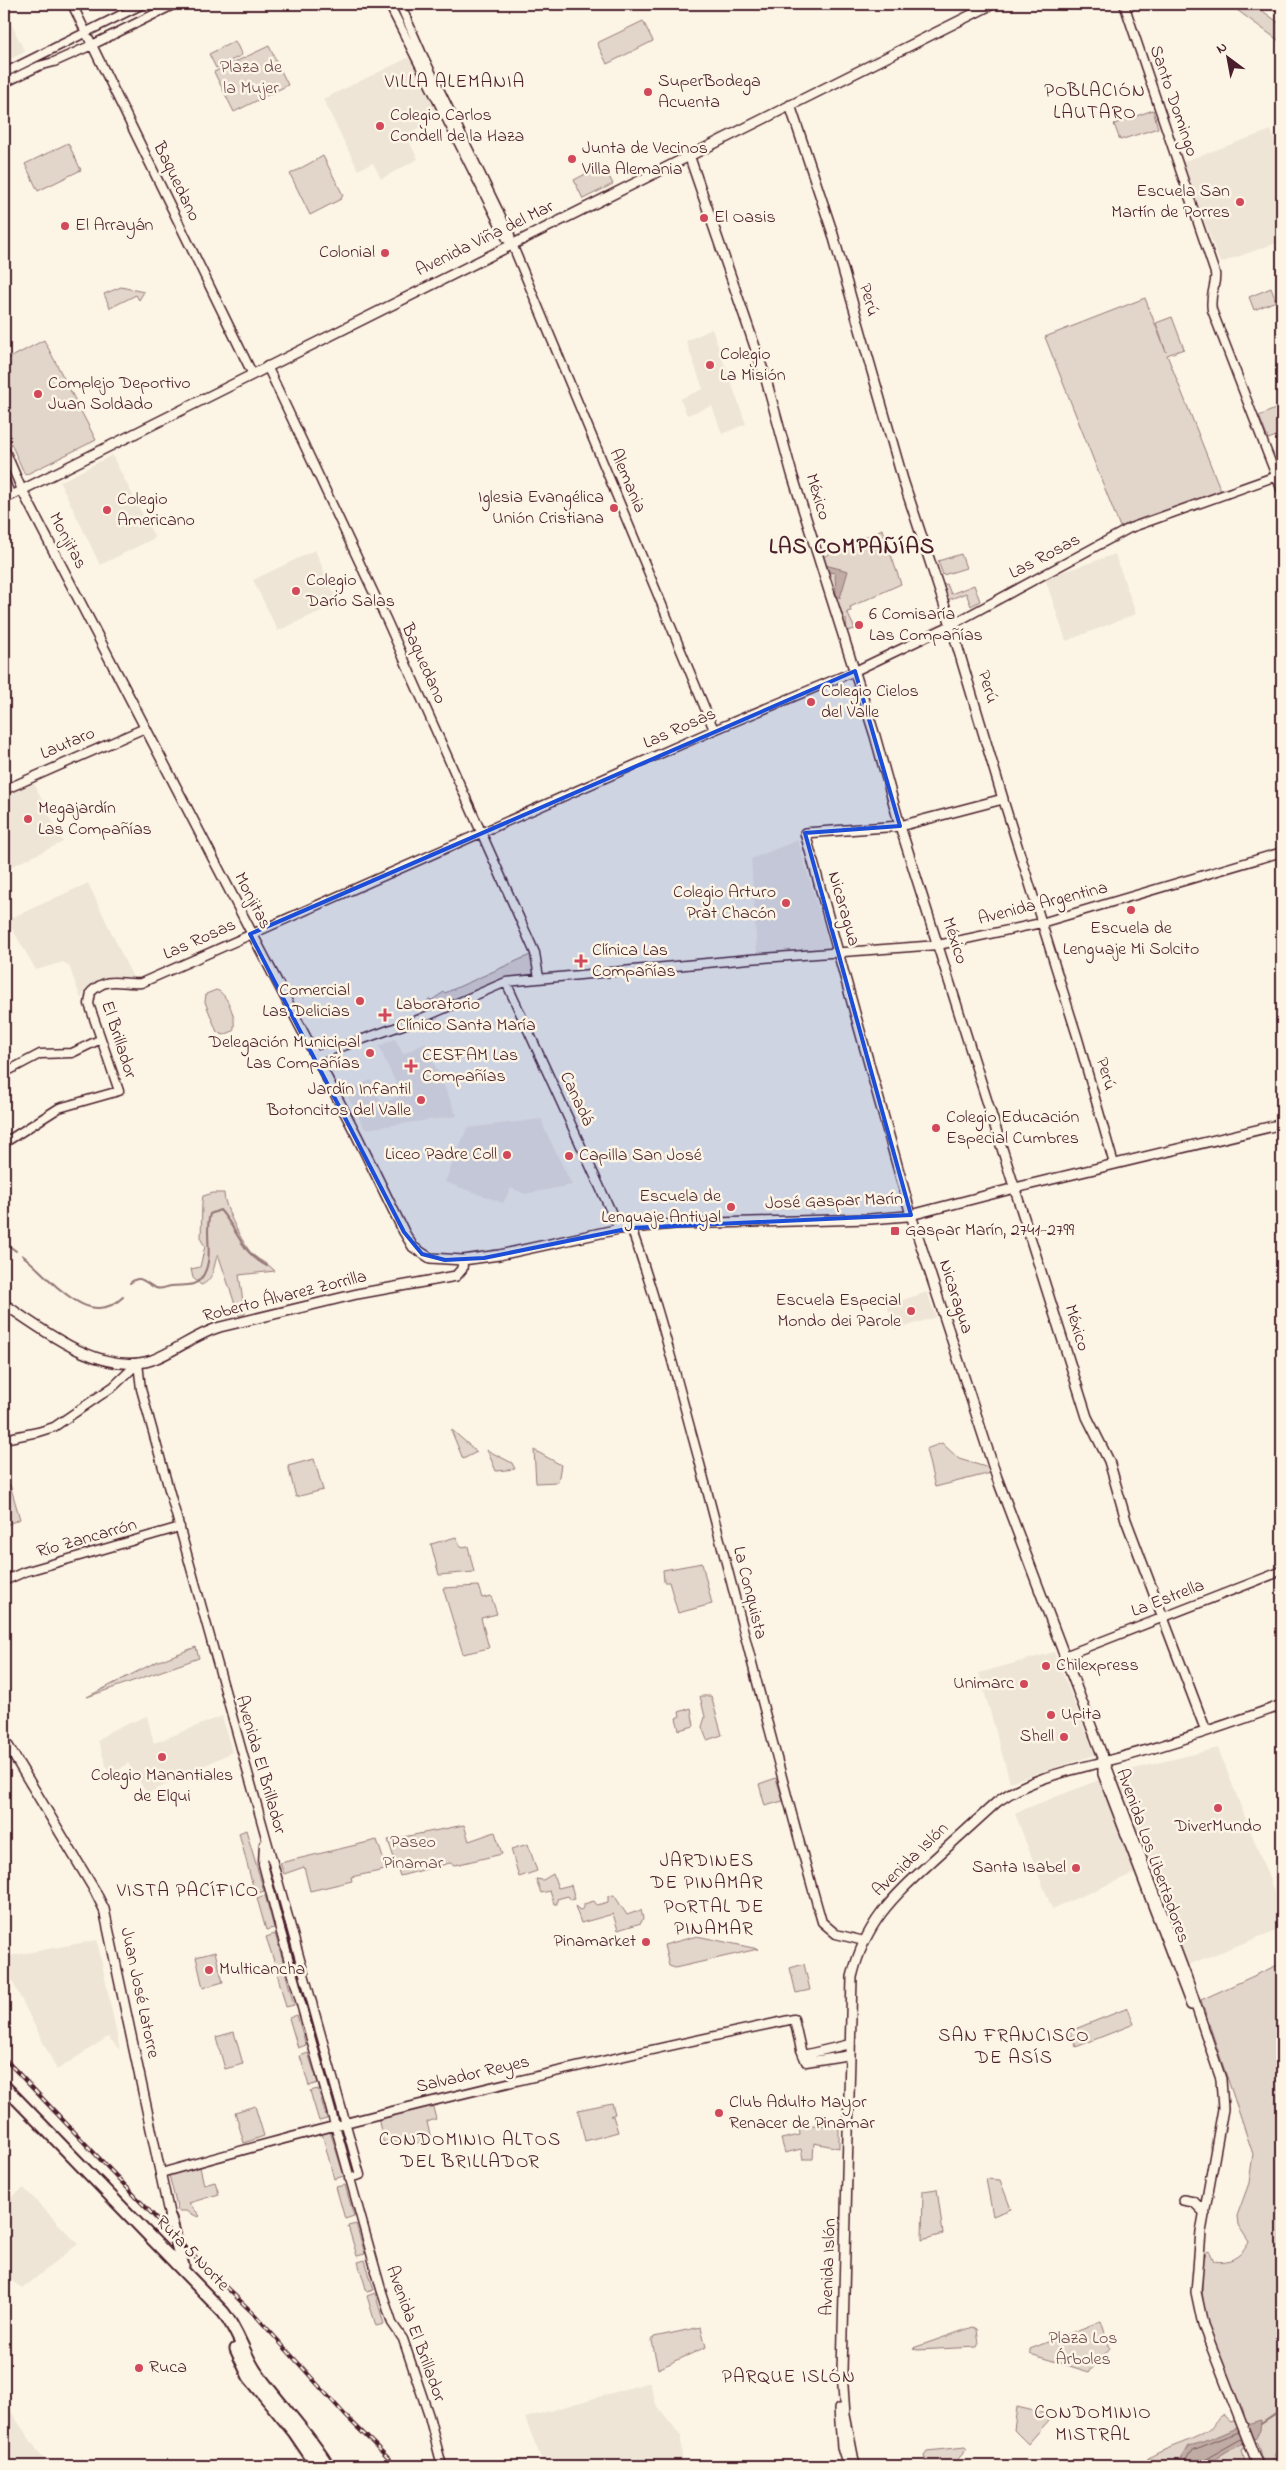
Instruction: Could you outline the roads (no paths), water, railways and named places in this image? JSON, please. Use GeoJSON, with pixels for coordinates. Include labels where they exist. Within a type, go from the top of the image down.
{"type":"FeatureCollection","features":[{"type":"Feature","properties":{"kind":"highway","name":"Ruta 5 Norte"},"geometry":{"type":"LineString","coordinates":[[4,2086],[186,2272],[228,2318],[256,2372],[299,2424],[325,2466]]}},
{"type":"Feature","properties":{"kind":"highway","name":"Ruta 5 Norte"},"geometry":{"type":"LineString","coordinates":[[4,2092],[217,2311],[226,2324],[249,2377],[325,2466]]}},
{"type":"Feature","properties":{"kind":"highway"},"geometry":{"type":"LineString","coordinates":[[170,2218],[174,2237],[186,2272]]}},
{"type":"Feature","properties":{"kind":"highway"},"geometry":{"type":"LineString","coordinates":[[162,2248],[170,2243],[174,2237]]}},
{"type":"Feature","properties":{"kind":"main road","name":"Avenida Viña del Mar"},"geometry":{"type":"LineString","coordinates":[[973,13],[986,4]]}},
{"type":"Feature","properties":{"kind":"main road","name":"Avenida Viña del Mar"},"geometry":{"type":"LineString","coordinates":[[22,490],[252,373],[993,4]]}},
{"type":"Feature","properties":{"kind":"main road","name":"Perú"},"geometry":{"type":"LineString","coordinates":[[790,105],[832,231],[903,480],[951,626],[1003,798]]}},
{"type":"Feature","properties":{"kind":"main road","name":"México"},"geometry":{"type":"LineString","coordinates":[[690,155],[762,367],[801,504],[855,671],[900,826],[1087,1417],[1109,1462],[1126,1520],[1206,1731]]}},
{"type":"Feature","properties":{"kind":"main road","name":"Monjitas"},"geometry":{"type":"LineString","coordinates":[[22,490],[413,1247],[430,1258],[463,1260],[499,1255]]}},
{"type":"Feature","properties":{"kind":"main road"},"geometry":{"type":"LineString","coordinates":[[900,826],[1003,798]]}},
{"type":"Feature","properties":{"kind":"main road","name":"Nicaragua"},"geometry":{"type":"LineString","coordinates":[[900,826],[805,833],[911,1215],[997,1478],[1103,1762]]}},
{"type":"Feature","properties":{"kind":"main road","name":"José Gaspar Marín"},"geometry":{"type":"LineString","coordinates":[[499,1255],[619,1229],[732,1222],[870,1219],[911,1215],[1282,1124]]}},
{"type":"Feature","properties":{"kind":"main road","name":"Roberto Álvarez Zorrilla"},"geometry":{"type":"LineString","coordinates":[[4,1304],[75,1349],[112,1361],[138,1363],[160,1356],[200,1334],[220,1327],[357,1294],[456,1276],[462,1269],[463,1260]]}},
{"type":"Feature","properties":{"kind":"main road","name":"Avenida Islón"},"geometry":{"type":"LineString","coordinates":[[855,2466],[845,2415],[842,2372],[852,1977],[864,1941],[874,1921],[892,1899],[997,1802],[1021,1787],[1053,1775],[1206,1731],[1282,1705]]}},
{"type":"Feature","properties":{"kind":"main road","name":"Juan José Latorre"},"geometry":{"type":"LineString","coordinates":[[4,1739],[104,1909],[170,2218]]}},
{"type":"Feature","properties":{"kind":"main road"},"geometry":{"type":"LineString","coordinates":[[4,1750],[15,1756]]}},
{"type":"Feature","properties":{"kind":"main road","name":"Avenida Los Libertadores"},"geometry":{"type":"LineString","coordinates":[[1103,1762],[1103,1774],[1120,1820],[1180,1978],[1202,2026],[1221,2079],[1224,2098],[1204,2212],[1196,2274],[1197,2302],[1204,2326],[1258,2466]]}},
{"type":"Feature","properties":{"kind":"main road"},"geometry":{"type":"LineString","coordinates":[[1183,2200],[1194,2202],[1204,2212]]}},
{"type":"Feature","properties":{"kind":"main road","name":"Avenida Islón"},"geometry":{"type":"LineString","coordinates":[[842,2372],[838,2393],[839,2421],[848,2466]]}},
{"type":"Feature","properties":{"kind":"street","name":"Baquedano"},"geometry":{"type":"LineString","coordinates":[[72,4],[252,373]]}},
{"type":"Feature","properties":{"kind":"street"},"geometry":{"type":"LineString","coordinates":[[4,73],[143,4]]}},
{"type":"Feature","properties":{"kind":"street"},"geometry":{"type":"LineString","coordinates":[[4,83],[38,66],[54,62],[92,45],[175,4]]}},
{"type":"Feature","properties":{"kind":"street","name":"Alemania"},"geometry":{"type":"LineString","coordinates":[[389,4],[504,234],[512,244]]}},
{"type":"Feature","properties":{"kind":"street","name":"Alemania"},"geometry":{"type":"LineString","coordinates":[[400,4],[422,54],[510,235],[512,244],[714,730]]}},
{"type":"Feature","properties":{"kind":"street","name":"Santo Domingo"},"geometry":{"type":"LineString","coordinates":[[1124,4],[1215,272],[1215,281],[1210,294],[1212,310],[1280,475],[1282,491]]}},
{"type":"Feature","properties":{"kind":"street","name":"Baquedano"},"geometry":{"type":"LineString","coordinates":[[267,366],[387,621],[535,953],[539,978]]}},
{"type":"Feature","properties":{"kind":"street"},"geometry":{"type":"LineString","coordinates":[[4,448],[22,490]]}},
{"type":"Feature","properties":{"kind":"street","name":"Las Rosas"},"geometry":{"type":"LineString","coordinates":[[89,997],[96,988],[108,982],[141,983],[714,730],[855,671],[951,626],[1130,528],[1280,475]]}},
{"type":"Feature","properties":{"kind":"street","name":"Avenida Viña del Mar"},"geometry":{"type":"LineString","coordinates":[[4,479],[11,496],[22,490]]}},
{"type":"Feature","properties":{"kind":"street","name":"Lautaro"},"geometry":{"type":"LineString","coordinates":[[4,790],[145,728]]}},
{"type":"Feature","properties":{"kind":"street","name":"Perú"},"geometry":{"type":"LineString","coordinates":[[1003,798],[1078,1039],[1114,1164]]}},
{"type":"Feature","properties":{"kind":"street","name":"Avenida Argentina"},"geometry":{"type":"LineString","coordinates":[[315,1056],[420,1019],[506,982],[838,952],[938,945],[1041,923],[1282,852]]}},
{"type":"Feature","properties":{"kind":"street","name":"Canadá"},"geometry":{"type":"LineString","coordinates":[[506,982],[619,1229]]}},
{"type":"Feature","properties":{"kind":"street","name":"El Brillador"},"geometry":{"type":"LineString","coordinates":[[4,1143],[59,1108],[119,1091],[100,1039],[89,997]]}},
{"type":"Feature","properties":{"kind":"street"},"geometry":{"type":"LineString","coordinates":[[4,1073],[40,1054],[72,1052],[100,1039]]}},
{"type":"Feature","properties":{"kind":"street","name":"La Conquista"},"geometry":{"type":"LineString","coordinates":[[632,1228],[668,1342],[774,1750],[822,1922],[836,1934],[864,1941]]}},
{"type":"Feature","properties":{"kind":"street"},"geometry":{"type":"LineString","coordinates":[[4,1439],[54,1427],[114,1386],[138,1363]]}},
{"type":"Feature","properties":{"kind":"street","name":"Avenida El Brillador"},"geometry":{"type":"LineString","coordinates":[[138,1363],[141,1389],[360,2175],[349,2178]]}},
{"type":"Feature","properties":{"kind":"street","name":"Río Zancarrón"},"geometry":{"type":"LineString","coordinates":[[4,1582],[24,1572],[180,1527]]}},
{"type":"Feature","properties":{"kind":"street","name":"La Estrella"},"geometry":{"type":"LineString","coordinates":[[1064,1656],[1282,1571]]}},
{"type":"Feature","properties":{"kind":"street","name":"Avenida El Brillador"},"geometry":{"type":"LineString","coordinates":[[264,1834],[263,1864],[349,2178],[392,2323],[403,2339],[429,2416],[442,2466]]}},
{"type":"Feature","properties":{"kind":"street"},"geometry":{"type":"LineString","coordinates":[[302,2008],[312,2008]]}},
{"type":"Feature","properties":{"kind":"street","name":"Salvador Reyes"},"geometry":{"type":"LineString","coordinates":[[161,2173],[345,2121],[641,2051],[794,2019],[803,2055]]}},
{"type":"Feature","properties":{"kind":"street"},"geometry":{"type":"LineString","coordinates":[[850,2044],[803,2055],[804,2059],[809,2063],[850,2055]]}},
{"type":"Feature","properties":{"kind":"water"},"geometry":{"type":"Polygon","coordinates":[[[825,565],[848,571],[840,598],[836,595],[835,573],[828,572],[825,565]]]}},
{"type":"Feature","properties":{"kind":"water"},"geometry":{"type":"Polygon","coordinates":[[[1261,2420],[1260,2430],[1256,2438],[1230,2450],[1203,2466],[1177,2466],[1189,2446],[1261,2420]]]}},
{"type":"Feature","properties":{"kind":"waterway"},"geometry":{"type":"LineString","coordinates":[[130,1283],[140,1279],[160,1289],[189,1285],[201,1279],[207,1267],[209,1252],[208,1222],[210,1214],[220,1210],[245,1248],[258,1261],[267,1266]]}},
{"type":"Feature","properties":{"kind":"waterway"},"geometry":{"type":"LineString","coordinates":[[4,1242],[16,1251]]}},
{"type":"Feature","properties":{"kind":"waterway"},"geometry":{"type":"LineString","coordinates":[[22,1255],[56,1286],[82,1304],[96,1308],[109,1306],[123,1297]]}},
{"type":"Feature","properties":{"kind":"waterway"},"geometry":{"type":"LineString","coordinates":[[1261,2424],[1282,2410]]}},
{"type":"Feature","properties":{"kind":"railway"},"geometry":{"type":"LineString","coordinates":[[4,2058],[174,2237],[256,2316],[345,2415],[396,2466]]}},
{"type":"Feature","properties":{"kind":"place","name":"SuperBodega Acuenta"},"geometry":{"type":"Point","coordinates":[648,92]}},
{"type":"Feature","properties":{"kind":"place","name":"Colegio Carlos Condell de la Haza"},"geometry":{"type":"Point","coordinates":[380,126]}},
{"type":"Feature","properties":{"kind":"place","name":"Junta de Vecinos Villa Alemania"},"geometry":{"type":"Point","coordinates":[572,159]}},
{"type":"Feature","properties":{"kind":"place","name":"Escuela San Martín de Porres"},"geometry":{"type":"Point","coordinates":[1240,202]}},
{"type":"Feature","properties":{"kind":"place","name":"El Oasis"},"geometry":{"type":"Point","coordinates":[704,218]}},
{"type":"Feature","properties":{"kind":"place","name":"El Arrayán"},"geometry":{"type":"Point","coordinates":[65,226]}},
{"type":"Feature","properties":{"kind":"place","name":"Colonial"},"geometry":{"type":"Point","coordinates":[385,253]}},
{"type":"Feature","properties":{"kind":"place","name":"Colegio La Misión"},"geometry":{"type":"Point","coordinates":[710,365]}},
{"type":"Feature","properties":{"kind":"place","name":"Complejo Deportivo Juan Soldado"},"geometry":{"type":"Point","coordinates":[38,394]}},
{"type":"Feature","properties":{"kind":"place","name":"Iglesia Evangélica Unión Cristiana"},"geometry":{"type":"Point","coordinates":[614,508]}},
{"type":"Feature","properties":{"kind":"place","name":"Colegio Americano"},"geometry":{"type":"Point","coordinates":[107,510]}},
{"type":"Feature","properties":{"kind":"place","name":"Colegio Darío Salas"},"geometry":{"type":"Point","coordinates":[296,591]}},
{"type":"Feature","properties":{"kind":"place","name":"6 Comisaría Las Compañías"},"geometry":{"type":"Point","coordinates":[859,625]}},
{"type":"Feature","properties":{"kind":"place","name":"Colegio Cielos del Valle"},"geometry":{"type":"Point","coordinates":[811,702]}},
{"type":"Feature","properties":{"kind":"place","name":"Megajardín Las Compañías"},"geometry":{"type":"Point","coordinates":[28,819]}},
{"type":"Feature","properties":{"kind":"place","name":"Colegio Arturo Prat Chacón"},"geometry":{"type":"Point","coordinates":[786,903]}},
{"type":"Feature","properties":{"kind":"place","name":"Escuela de Lenguaje Mi Solcito"},"geometry":{"type":"Point","coordinates":[1131,910]}},
{"type":"Feature","properties":{"kind":"place","name":"Clínica Las Compañías"},"geometry":{"type":"Point","coordinates":[581,961]}},
{"type":"Feature","properties":{"kind":"place","name":"Comercial Las Delicias"},"geometry":{"type":"Point","coordinates":[360,1001]}},
{"type":"Feature","properties":{"kind":"place","name":"Laboratorio Clínico Santa María"},"geometry":{"type":"Point","coordinates":[385,1015]}},
{"type":"Feature","properties":{"kind":"place","name":"Delegación Municipal Las Compañías"},"geometry":{"type":"Point","coordinates":[370,1053]}},
{"type":"Feature","properties":{"kind":"place","name":"CESFAM Las Compañías"},"geometry":{"type":"Point","coordinates":[411,1066]}},
{"type":"Feature","properties":{"kind":"place","name":"Jardín Infantil Botoncitos del Valle"},"geometry":{"type":"Point","coordinates":[421,1100]}},
{"type":"Feature","properties":{"kind":"place","name":"Colegio Educación Especial Cumbres"},"geometry":{"type":"Point","coordinates":[936,1128]}},
{"type":"Feature","properties":{"kind":"place","name":"Liceo Padre Coll"},"geometry":{"type":"Point","coordinates":[507,1155]}},
{"type":"Feature","properties":{"kind":"place","name":"Capilla San José"},"geometry":{"type":"Point","coordinates":[569,1156]}},
{"type":"Feature","properties":{"kind":"place","name":"Escuela de Lenguaje Antiyal"},"geometry":{"type":"Point","coordinates":[731,1207]}},
{"type":"Feature","properties":{"kind":"place","name":"Gaspar Marín, 2741-2799"},"geometry":{"type":"Point","coordinates":[895,1231]}},
{"type":"Feature","properties":{"kind":"place","name":"Escuela Especial Mondo dei Parole"},"geometry":{"type":"Point","coordinates":[911,1311]}},
{"type":"Feature","properties":{"kind":"place","name":"Chilexpress"},"geometry":{"type":"Point","coordinates":[1046,1666]}},
{"type":"Feature","properties":{"kind":"place","name":"Unimarc"},"geometry":{"type":"Point","coordinates":[1024,1684]}},
{"type":"Feature","properties":{"kind":"place","name":"Upita"},"geometry":{"type":"Point","coordinates":[1051,1715]}},
{"type":"Feature","properties":{"kind":"place","name":"Shell"},"geometry":{"type":"Point","coordinates":[1064,1737]}},
{"type":"Feature","properties":{"kind":"place","name":"Colegio Manantiales de Elqui"},"geometry":{"type":"Point","coordinates":[162,1757]}},
{"type":"Feature","properties":{"kind":"place","name":"DiverMundo"},"geometry":{"type":"Point","coordinates":[1218,1808]}},
{"type":"Feature","properties":{"kind":"place","name":"Santa Isabel"},"geometry":{"type":"Point","coordinates":[1076,1868]}},
{"type":"Feature","properties":{"kind":"place","name":"Pinamarket"},"geometry":{"type":"Point","coordinates":[646,1942]}},
{"type":"Feature","properties":{"kind":"place","name":"Multicancha"},"geometry":{"type":"Point","coordinates":[209,1970]}},
{"type":"Feature","properties":{"kind":"place","name":"Club Adulto Mayor Renacer de Pinamar"},"geometry":{"type":"Point","coordinates":[719,2113]}},
{"type":"Feature","properties":{"kind":"place","name":"Ruca"},"geometry":{"type":"Point","coordinates":[139,2368]}},
{"type":"Feature","properties":{"kind":"district","name":"VILLA ALEMANIA"},"geometry":{"type":"Point","coordinates":[455,82]}},
{"type":"Feature","properties":{"kind":"district","name":"POBLACIÓN LAUTARO"},"geometry":{"type":"Point","coordinates":[1095,102]}},
{"type":"Feature","properties":{"kind":"district","name":"LAS COMPAÑÍAS"},"geometry":{"type":"Point","coordinates":[852,548]}},
{"type":"Feature","properties":{"kind":"district","name":"JARDINES DE PINAMAR"},"geometry":{"type":"Point","coordinates":[707,1872]}},
{"type":"Feature","properties":{"kind":"district","name":"VISTA PACÍFICO"},"geometry":{"type":"Point","coordinates":[188,1891]}},
{"type":"Feature","properties":{"kind":"district","name":"PORTAL DE PINAMAR"},"geometry":{"type":"Point","coordinates":[714,1918]}},
{"type":"Feature","properties":{"kind":"district","name":"SAN FRANCISCO DE ASÍS"},"geometry":{"type":"Point","coordinates":[1014,2047]}},
{"type":"Feature","properties":{"kind":"district","name":"CONDOMINIO ALTOS DEL BRILLADOR"},"geometry":{"type":"Point","coordinates":[470,2151]}},
{"type":"Feature","properties":{"kind":"district","name":"PARQUE ISLÓN"},"geometry":{"type":"Point","coordinates":[789,2377]}},
{"type":"Feature","properties":{"kind":"district","name":"CONDOMINIO MISTRAL"},"geometry":{"type":"Point","coordinates":[1093,2424]}},
{"type":"Feature","properties":{"kind":"park label","name":"Plaza de la Mujer"},"geometry":{"type":"Point","coordinates":[251,78]}},
{"type":"Feature","properties":{"kind":"park label","name":"Paseo Pinamar"},"geometry":{"type":"Point","coordinates":[413,1854]}},
{"type":"Feature","properties":{"kind":"park label","name":"Plaza Los Árboles"},"geometry":{"type":"Point","coordinates":[1083,2349]}}]}
